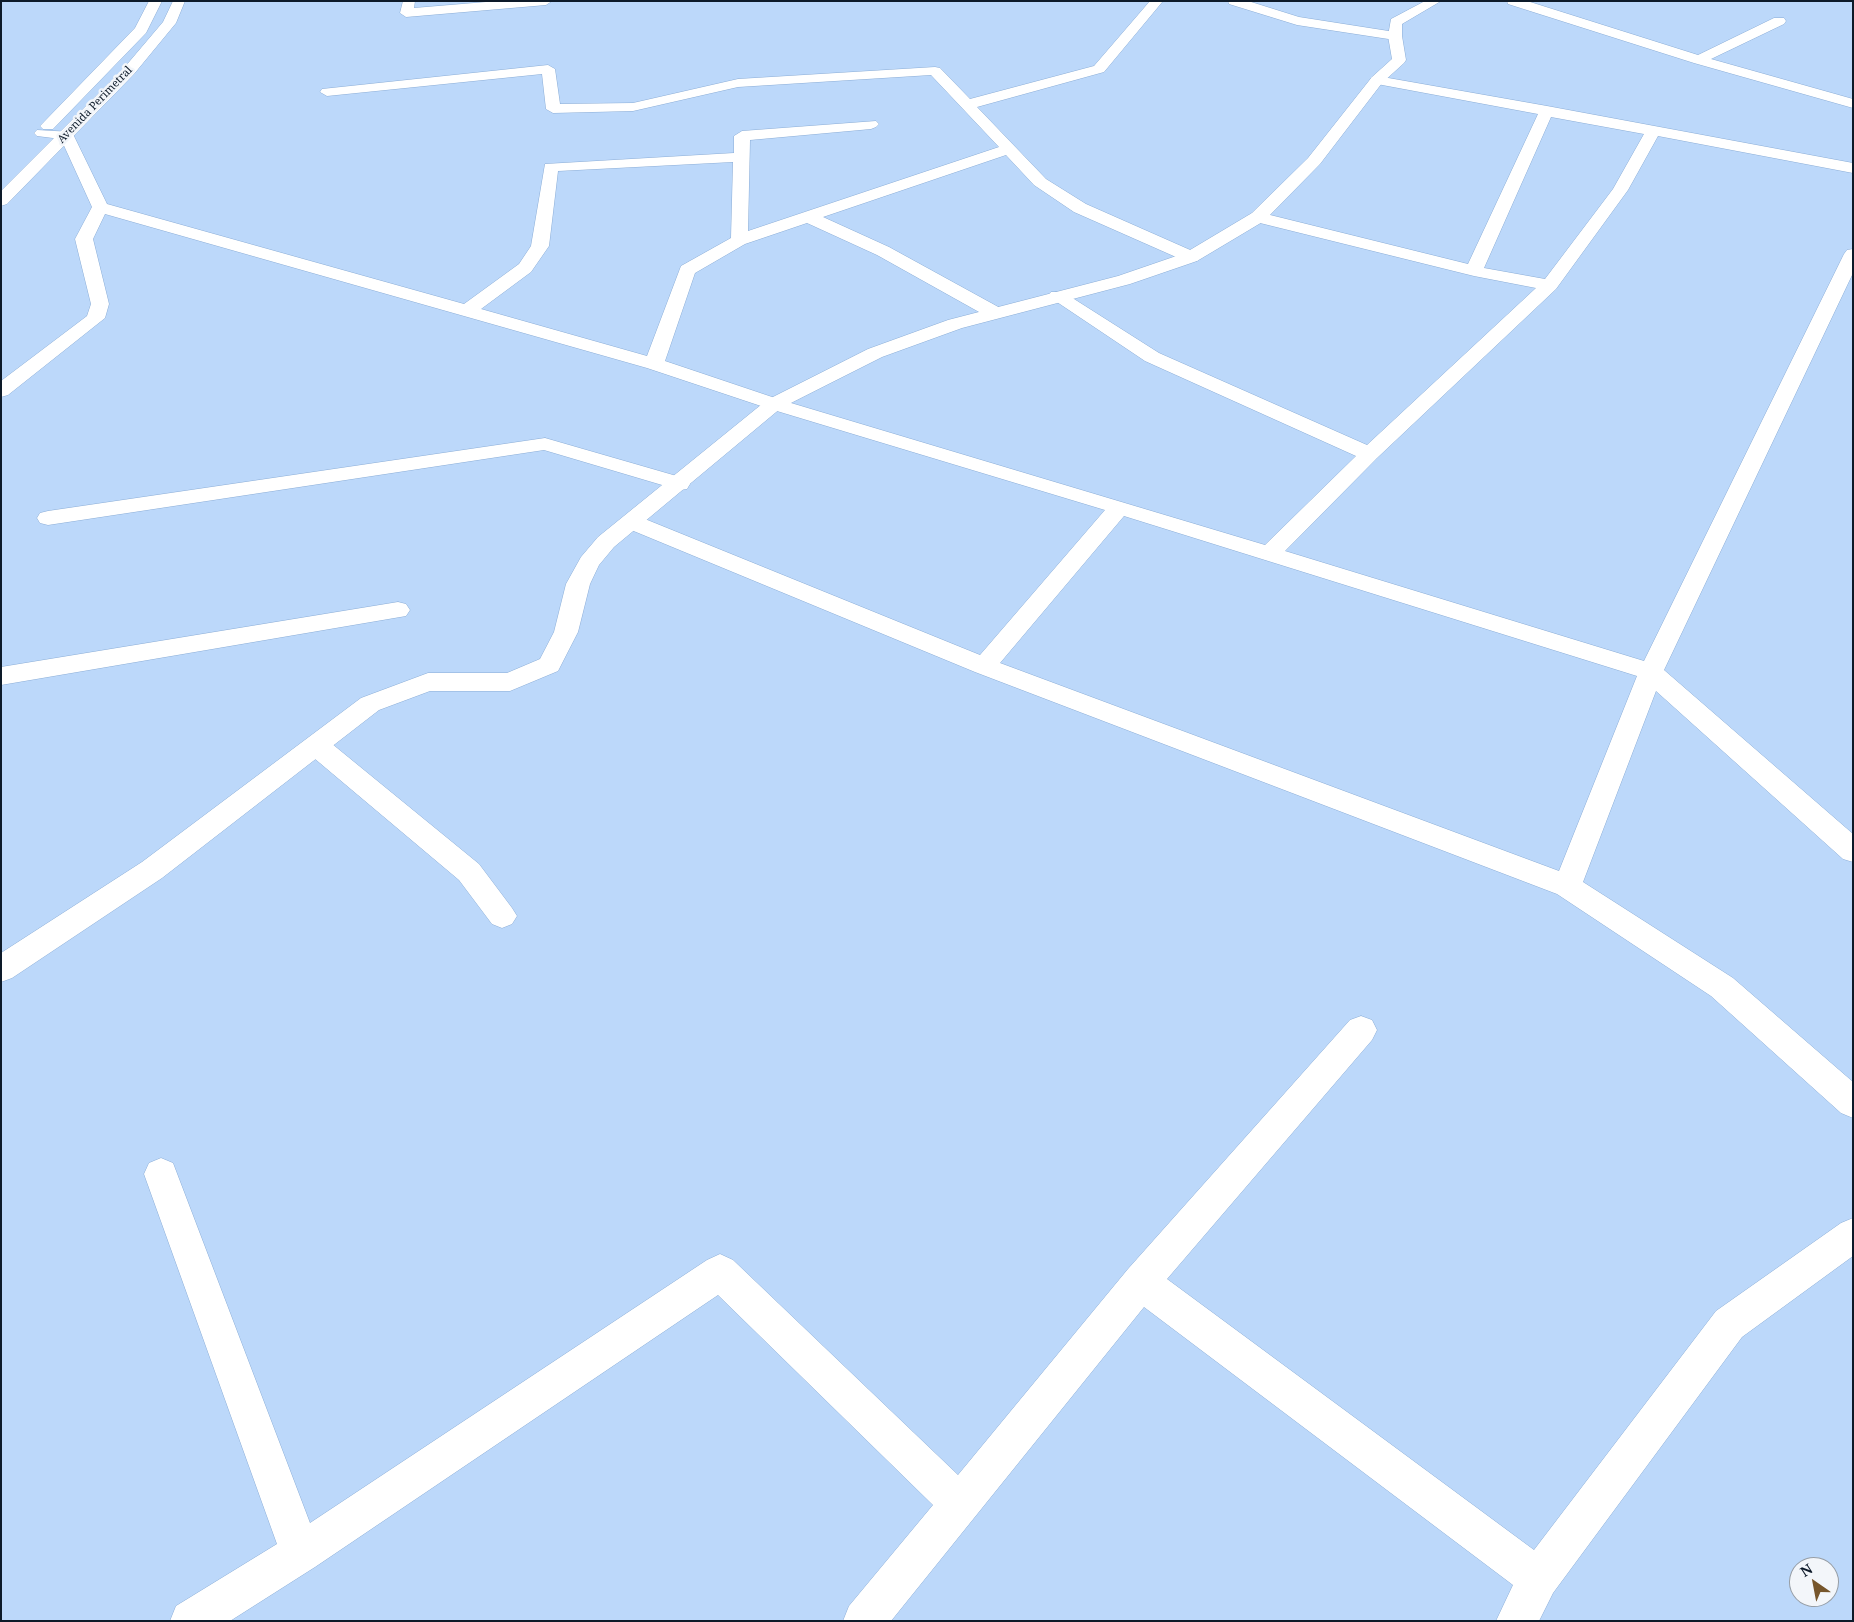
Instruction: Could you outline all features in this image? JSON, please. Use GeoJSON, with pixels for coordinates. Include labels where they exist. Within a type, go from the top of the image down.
{"type":"FeatureCollection","features":[{"type":"Feature","properties":{"kind":"street","name":"Avenida Perimetral"},"geometry":{"type":"LineString","coordinates":[[67,135],[38,137],[141,30],[156,1]]}},
{"type":"Feature","properties":{"kind":"street","name":"Avenida Perimetral"},"geometry":{"type":"LineString","coordinates":[[1,201],[128,72],[169,24],[179,1]]}},
{"type":"Feature","properties":{"kind":"street"},"geometry":{"type":"LineString","coordinates":[[409,1],[406,13],[546,1]]}},
{"type":"Feature","properties":{"kind":"street"},"geometry":{"type":"LineString","coordinates":[[966,105],[1099,69],[1157,1]]}},
{"type":"Feature","properties":{"kind":"street"},"geometry":{"type":"LineString","coordinates":[[1234,1],[1297,21],[1395,36]]}},
{"type":"Feature","properties":{"kind":"street"},"geometry":{"type":"LineString","coordinates":[[1,970],[152,870],[318,746],[370,704],[428,682],[510,682],[549,664],[566,632],[578,584],[589,562],[606,542],[679,484],[774,404],[875,353],[955,324],[1056,296],[1124,280],[1192,257],[1258,217],[1314,161],[1377,80],[1399,60],[1395,36],[1396,22],[1435,1]]}},
{"type":"Feature","properties":{"kind":"street"},"geometry":{"type":"LineString","coordinates":[[1513,1],[1699,60],[1853,104]]}},
{"type":"Feature","properties":{"kind":"street"},"geometry":{"type":"LineString","coordinates":[[1699,60],[1779,21]]}},
{"type":"Feature","properties":{"kind":"street"},"geometry":{"type":"LineString","coordinates":[[326,92],[548,69],[553,109],[633,107],[738,83],[935,71],[1040,182],[1080,208],[1192,257]]}},
{"type":"Feature","properties":{"kind":"street"},"geometry":{"type":"LineString","coordinates":[[1377,80],[1853,168]]}},
{"type":"Feature","properties":{"kind":"street"},"geometry":{"type":"LineString","coordinates":[[1474,271],[1547,110]]}},
{"type":"Feature","properties":{"kind":"street"},"geometry":{"type":"LineString","coordinates":[[739,240],[742,136],[871,124]]}},
{"type":"Feature","properties":{"kind":"street"},"geometry":{"type":"LineString","coordinates":[[1268,555],[1370,454],[1550,285],[1620,190],[1654,130]]}},
{"type":"Feature","properties":{"kind":"street"},"geometry":{"type":"LineString","coordinates":[[67,135],[100,207],[654,364],[774,404],[1119,507],[1268,555],[1651,672],[1853,851]]}},
{"type":"Feature","properties":{"kind":"street"},"geometry":{"type":"LineString","coordinates":[[654,364],[687,270],[739,240],[1009,149]]}},
{"type":"Feature","properties":{"kind":"street"},"geometry":{"type":"LineString","coordinates":[[468,310],[525,268],[540,246],[551,167],[740,157]]}},
{"type":"Feature","properties":{"kind":"street"},"geometry":{"type":"LineString","coordinates":[[1,392],[96,318],[100,304],[84,238],[100,207]]}},
{"type":"Feature","properties":{"kind":"street"},"geometry":{"type":"LineString","coordinates":[[808,217],[883,251],[995,313]]}},
{"type":"Feature","properties":{"kind":"street"},"geometry":{"type":"LineString","coordinates":[[1258,217],[1474,271],[1550,285]]}},
{"type":"Feature","properties":{"kind":"street"},"geometry":{"type":"LineString","coordinates":[[1567,886],[1651,672],[1853,254]]}},
{"type":"Feature","properties":{"kind":"street"},"geometry":{"type":"LineString","coordinates":[[1056,296],[1152,357],[1370,454]]}},
{"type":"Feature","properties":{"kind":"street"},"geometry":{"type":"LineString","coordinates":[[48,518],[545,444],[679,484]]}},
{"type":"Feature","properties":{"kind":"street"},"geometry":{"type":"LineString","coordinates":[[984,666],[1119,507]]}},
{"type":"Feature","properties":{"kind":"street"},"geometry":{"type":"LineString","coordinates":[[632,522],[984,666],[1567,886],[1722,987],[1853,1103]]}},
{"type":"Feature","properties":{"kind":"street"},"geometry":{"type":"LineString","coordinates":[[1,676],[398,610]]}},
{"type":"Feature","properties":{"kind":"street"},"geometry":{"type":"LineString","coordinates":[[318,746],[469,872],[502,916]]}},
{"type":"Feature","properties":{"kind":"street"},"geometry":{"type":"LineString","coordinates":[[864,1621],[1141,1282],[1361,1030]]}},
{"type":"Feature","properties":{"kind":"street"},"geometry":{"type":"LineString","coordinates":[[161,1174],[301,1553]]}},
{"type":"Feature","properties":{"kind":"street"},"geometry":{"type":"LineString","coordinates":[[1517,1621],[1538,1578],[1729,1324],[1853,1235]]}},
{"type":"Feature","properties":{"kind":"street"},"geometry":{"type":"LineString","coordinates":[[191,1621],[301,1553],[720,1272],[959,1503]]}},
{"type":"Feature","properties":{"kind":"street"},"geometry":{"type":"LineString","coordinates":[[1141,1282],[1538,1578]]}}]}
